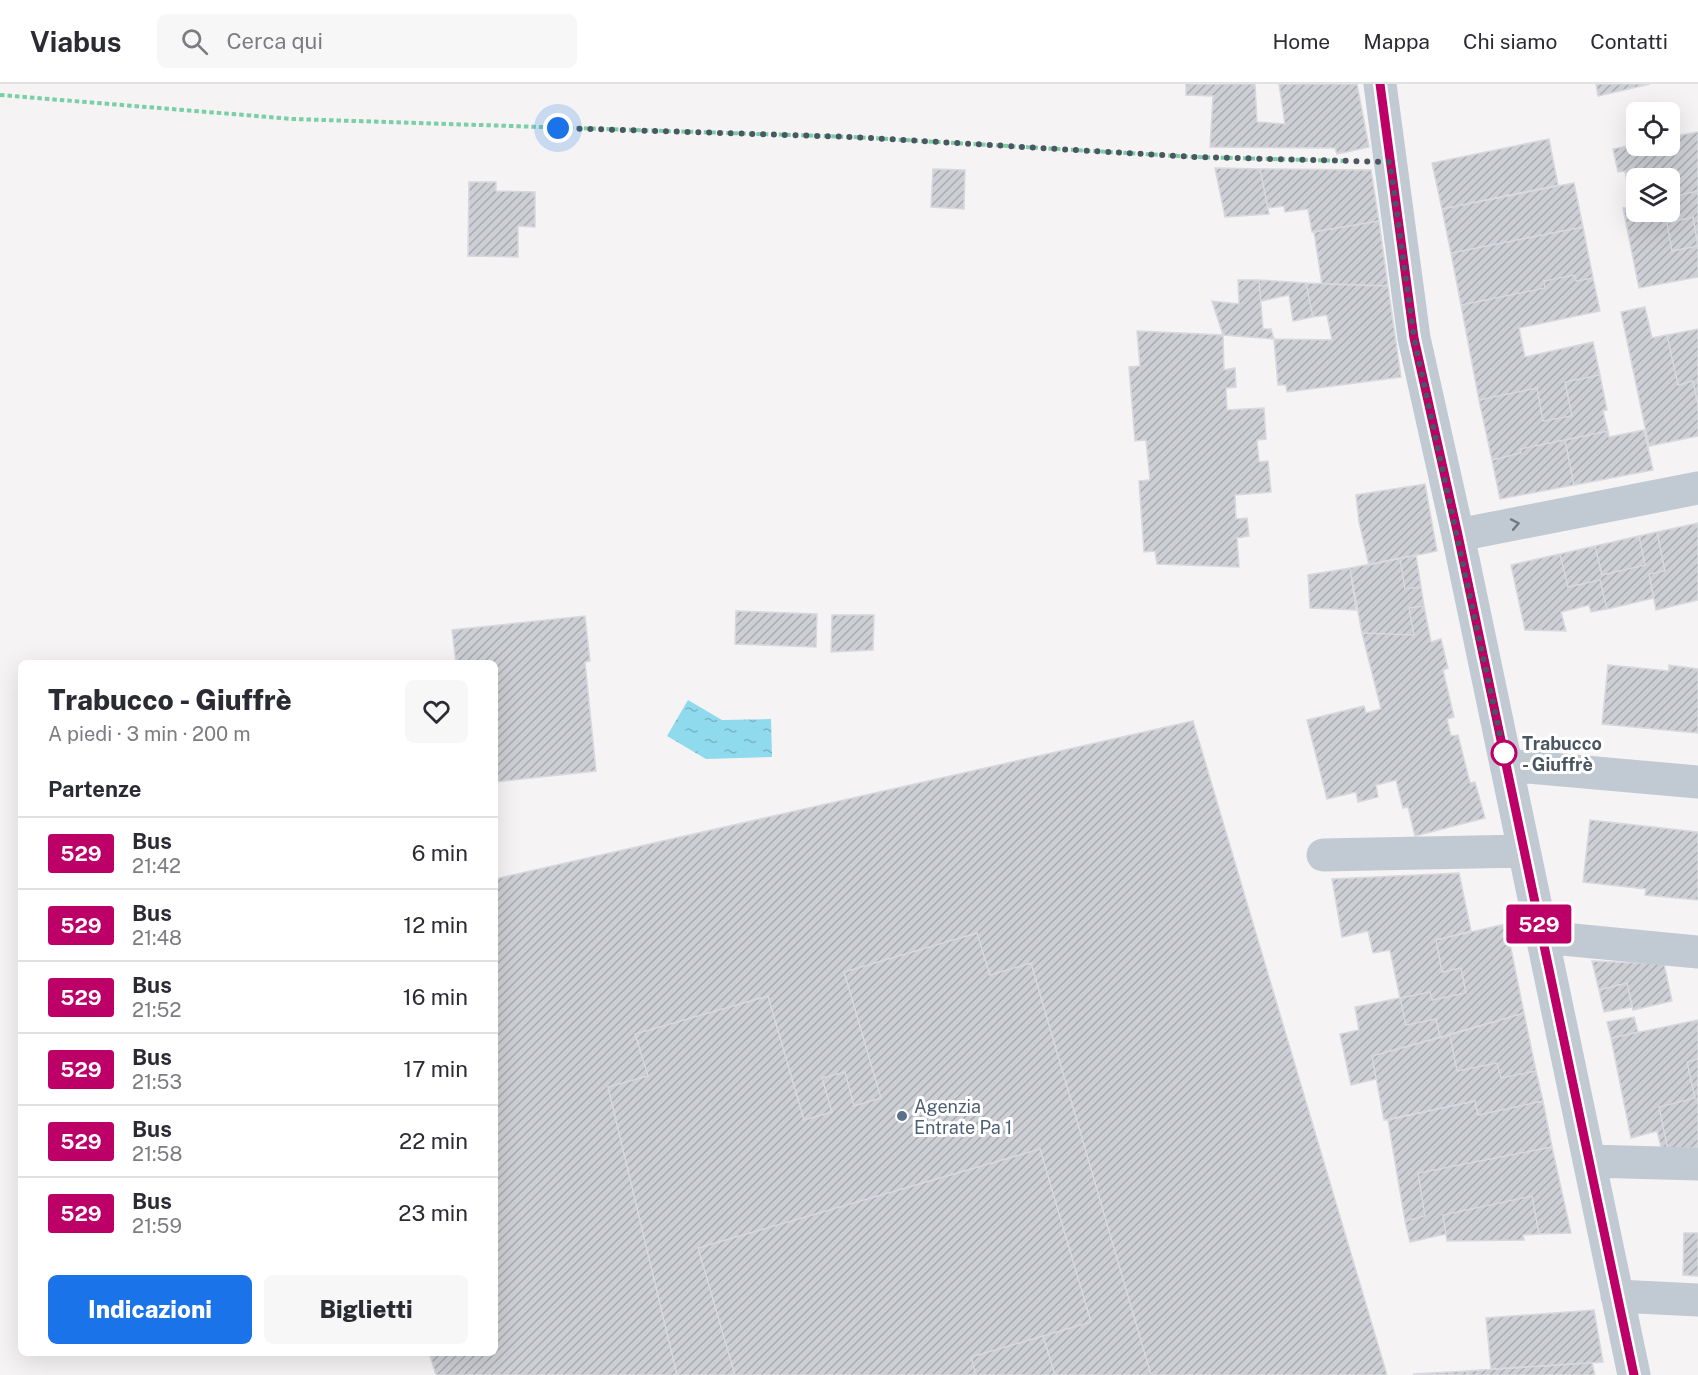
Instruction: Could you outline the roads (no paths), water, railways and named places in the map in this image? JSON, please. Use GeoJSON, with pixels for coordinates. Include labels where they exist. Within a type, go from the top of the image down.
{"type":"FeatureCollection","features":[{"type":"Feature","properties":{"kind":"street"},"geometry":{"type":"LineString","coordinates":[[1380,84],[1414,338],[1458,535],[1634,1375]]}},
{"type":"Feature","properties":{"kind":"street"},"geometry":{"type":"LineString","coordinates":[[1458,535],[1698,488]]}},
{"type":"Feature","properties":{"kind":"street"},"geometry":{"type":"LineString","coordinates":[[1506,765],[1698,782]]}},
{"type":"Feature","properties":{"kind":"street"},"geometry":{"type":"LineString","coordinates":[[1323,855],[1524,851]]}},
{"type":"Feature","properties":{"kind":"street"},"geometry":{"type":"LineString","coordinates":[[1542,937],[1698,952]]}},
{"type":"Feature","properties":{"kind":"street"},"geometry":{"type":"LineString","coordinates":[[1589,1161],[1698,1164]]}},
{"type":"Feature","properties":{"kind":"street"},"geometry":{"type":"LineString","coordinates":[[1617,1296],[1698,1300]]}},
{"type":"Feature","properties":{"kind":"water"},"geometry":{"type":"Polygon","coordinates":[[[688,700],[722,720],[771,719],[772,757],[706,759],[667,736],[688,700]]]}},
{"type":"Feature","properties":{"kind":"place","name":"Trabucco - Giuffrè"},"geometry":{"type":"Point","coordinates":[1504,753]}},
{"type":"Feature","properties":{"kind":"place","name":"Agenzia Entrate Pa 1"},"geometry":{"type":"Point","coordinates":[902,1116]}}]}
